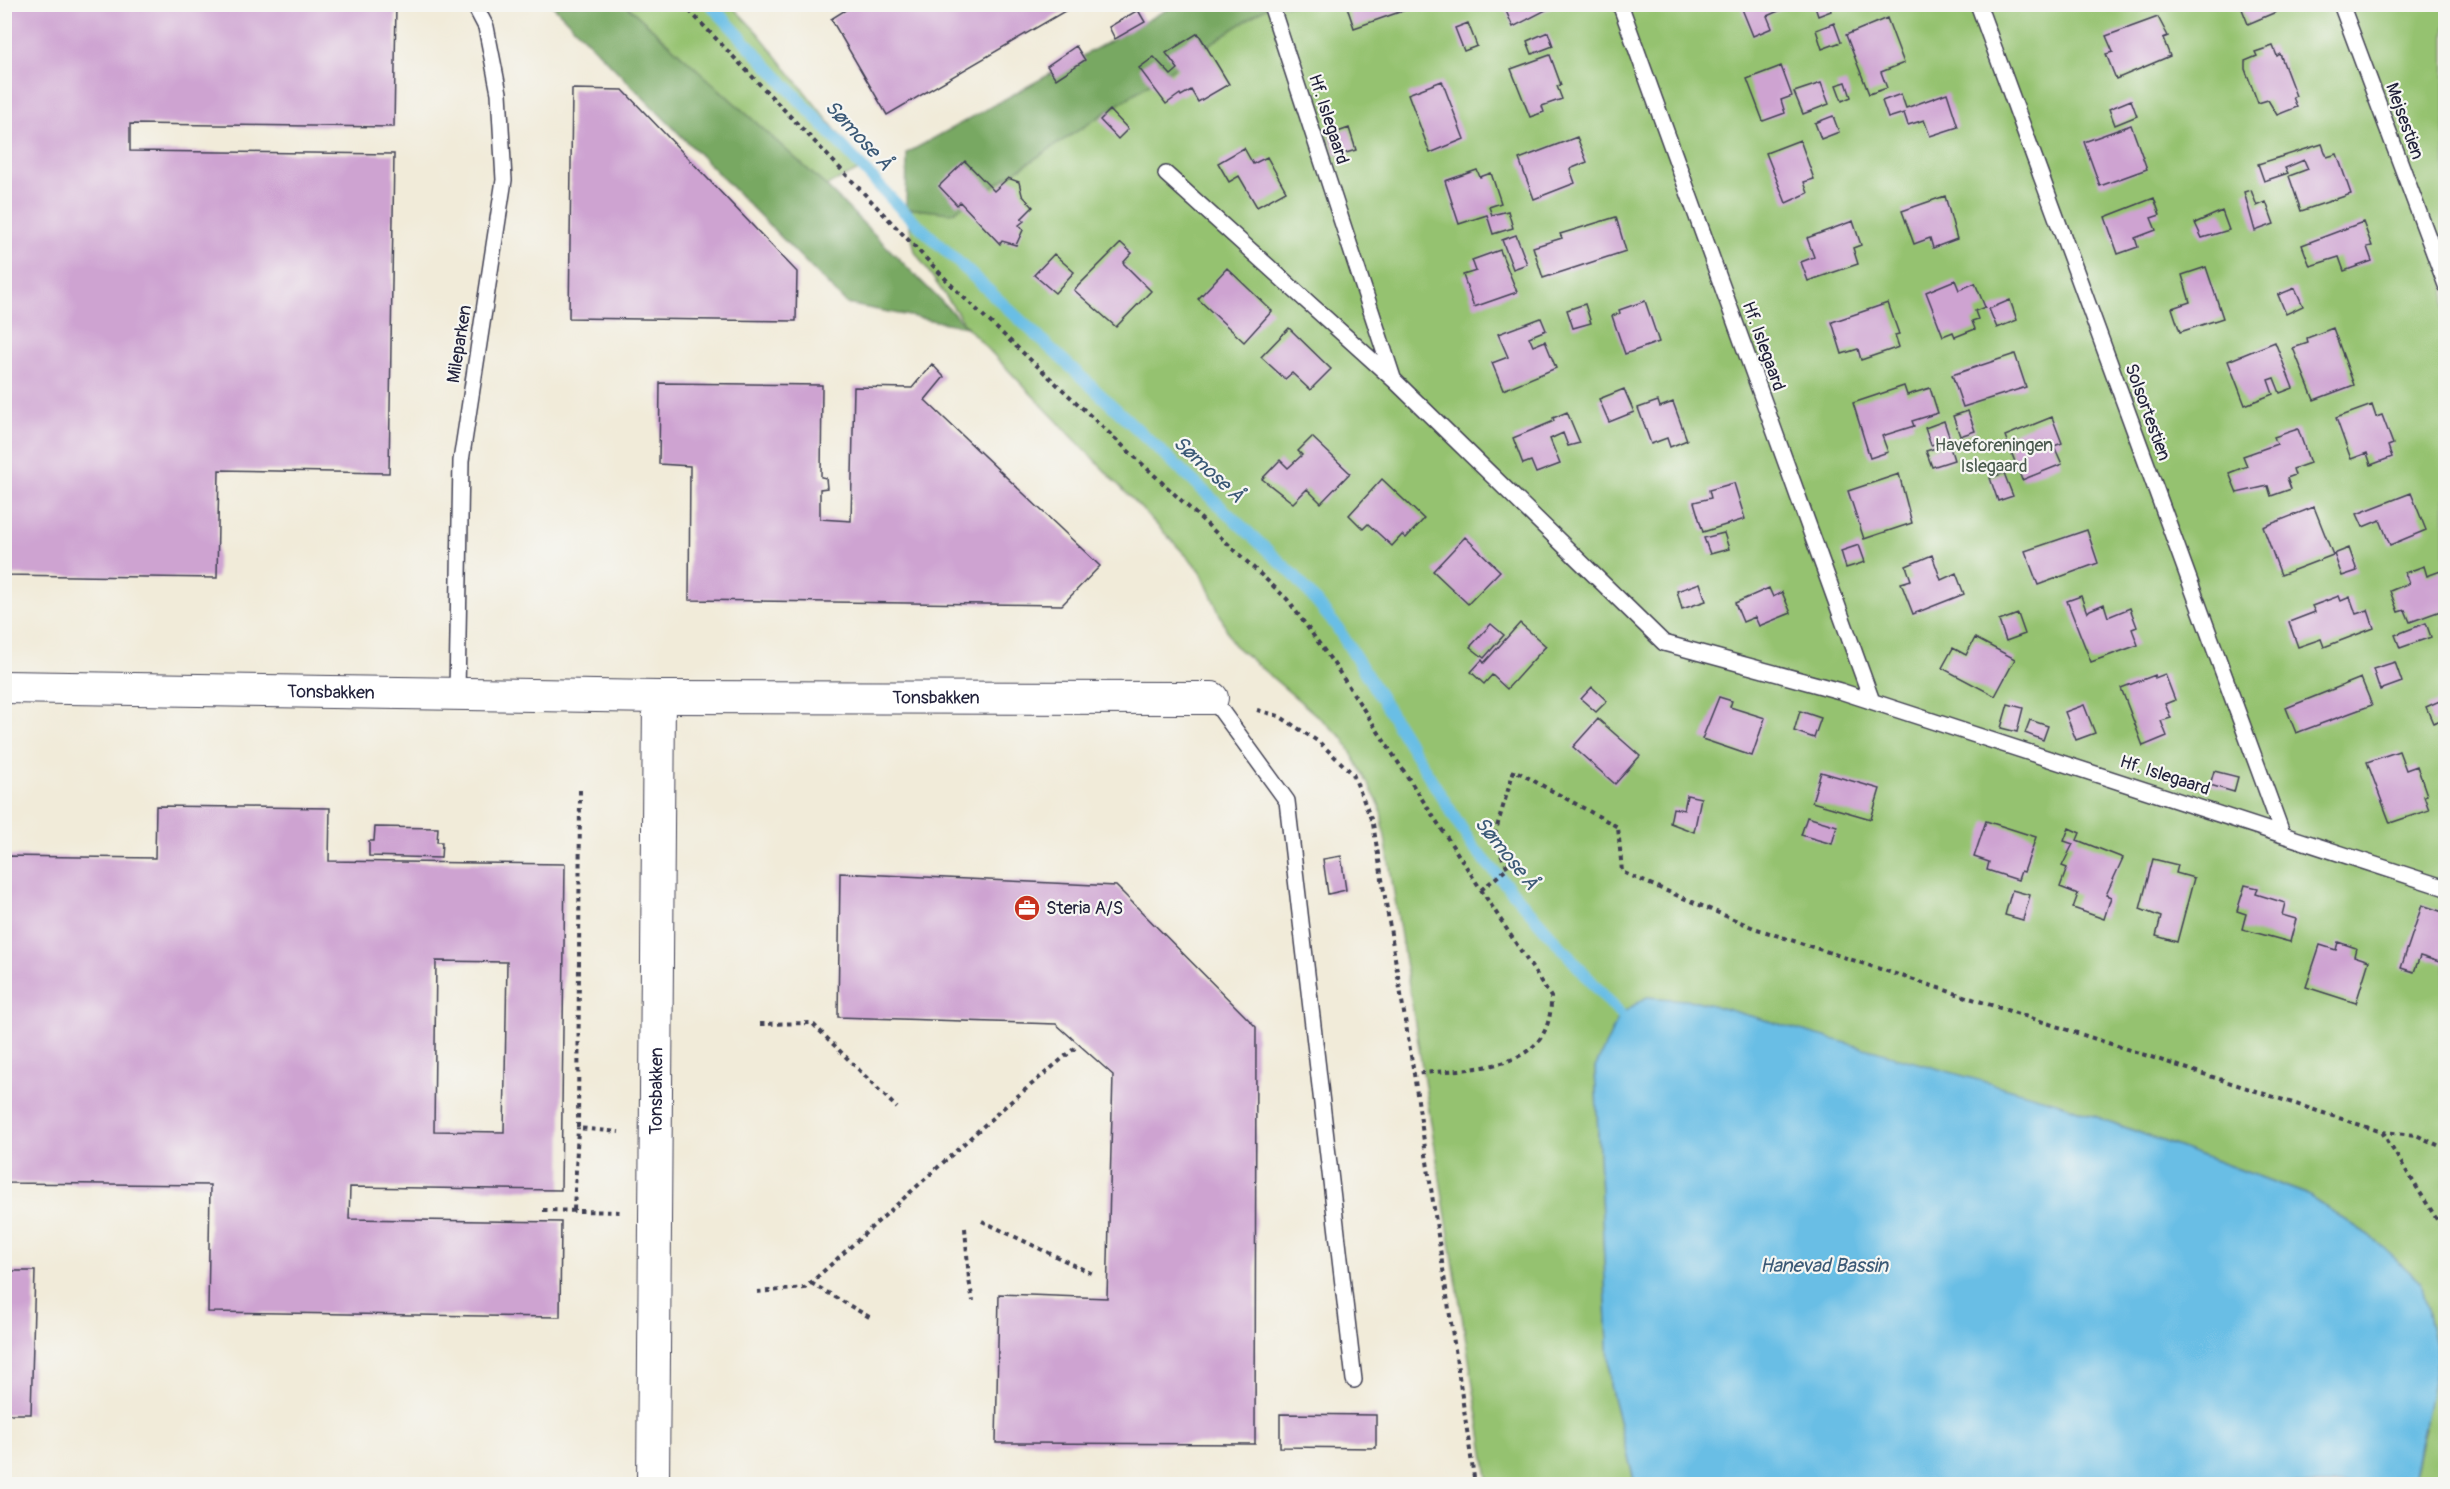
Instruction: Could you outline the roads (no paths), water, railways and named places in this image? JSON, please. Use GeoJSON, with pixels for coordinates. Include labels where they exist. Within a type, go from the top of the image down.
{"type":"FeatureCollection","features":[{"type":"Feature","properties":{"kind":"street","name":"Tonsbakken"},"geometry":{"type":"LineString","coordinates":[[4,687],[659,697],[1212,698]]}},
{"type":"Feature","properties":{"kind":"street","name":"Tonsbakken"},"geometry":{"type":"LineString","coordinates":[[653,1485],[659,697]]}},
{"type":"Feature","properties":{"kind":"lane","name":"Mileparken"},"geometry":{"type":"LineString","coordinates":[[457,693],[461,460],[504,180],[499,93],[486,27],[474,4]]}},
{"type":"Feature","properties":{"kind":"lane","name":"Hf. Islegaard"},"geometry":{"type":"LineString","coordinates":[[1620,4],[1872,701]]}},
{"type":"Feature","properties":{"kind":"lane","name":"Solsortestien"},"geometry":{"type":"LineString","coordinates":[[1978,4],[2282,833]]}},
{"type":"Feature","properties":{"kind":"lane","name":"Mejsestien"},"geometry":{"type":"LineString","coordinates":[[2341,4],[2445,285]]}},
{"type":"Feature","properties":{"kind":"lane","name":"Hf. Islegaard"},"geometry":{"type":"LineString","coordinates":[[1274,6],[1394,380]]}},
{"type":"Feature","properties":{"kind":"lane","name":"Hf. Islegaard"},"geometry":{"type":"LineString","coordinates":[[1166,174],[1394,380],[1664,643],[1872,701],[2445,888]]}},
{"type":"Feature","properties":{"kind":"lane"},"geometry":{"type":"LineString","coordinates":[[1212,698],[1287,801],[1354,1380]]}},
{"type":"Feature","properties":{"kind":"water","name":"Hanevad Bassin"},"geometry":{"type":"Polygon","coordinates":[[[1647,997],[1697,1001],[2056,1102],[2306,1194],[2370,1236],[2421,1282],[2438,1358],[2412,1484],[1635,1484],[1610,1385],[1595,1068],[1620,1014],[1647,997]]]}},
{"type":"Feature","properties":{"kind":"waterway","name":"Sømose Å"},"geometry":{"type":"LineString","coordinates":[[710,4],[899,207],[1295,576],[1337,627],[1473,847],[1620,1014]]}},
{"type":"Feature","properties":{"kind":"place","name":"Steria A/S"},"geometry":{"type":"Point","coordinates":[1027,908]}},
{"type":"Feature","properties":{"kind":"park label","name":"Haveforeningen Islegaard"},"geometry":{"type":"Point","coordinates":[1994,455]}}]}
